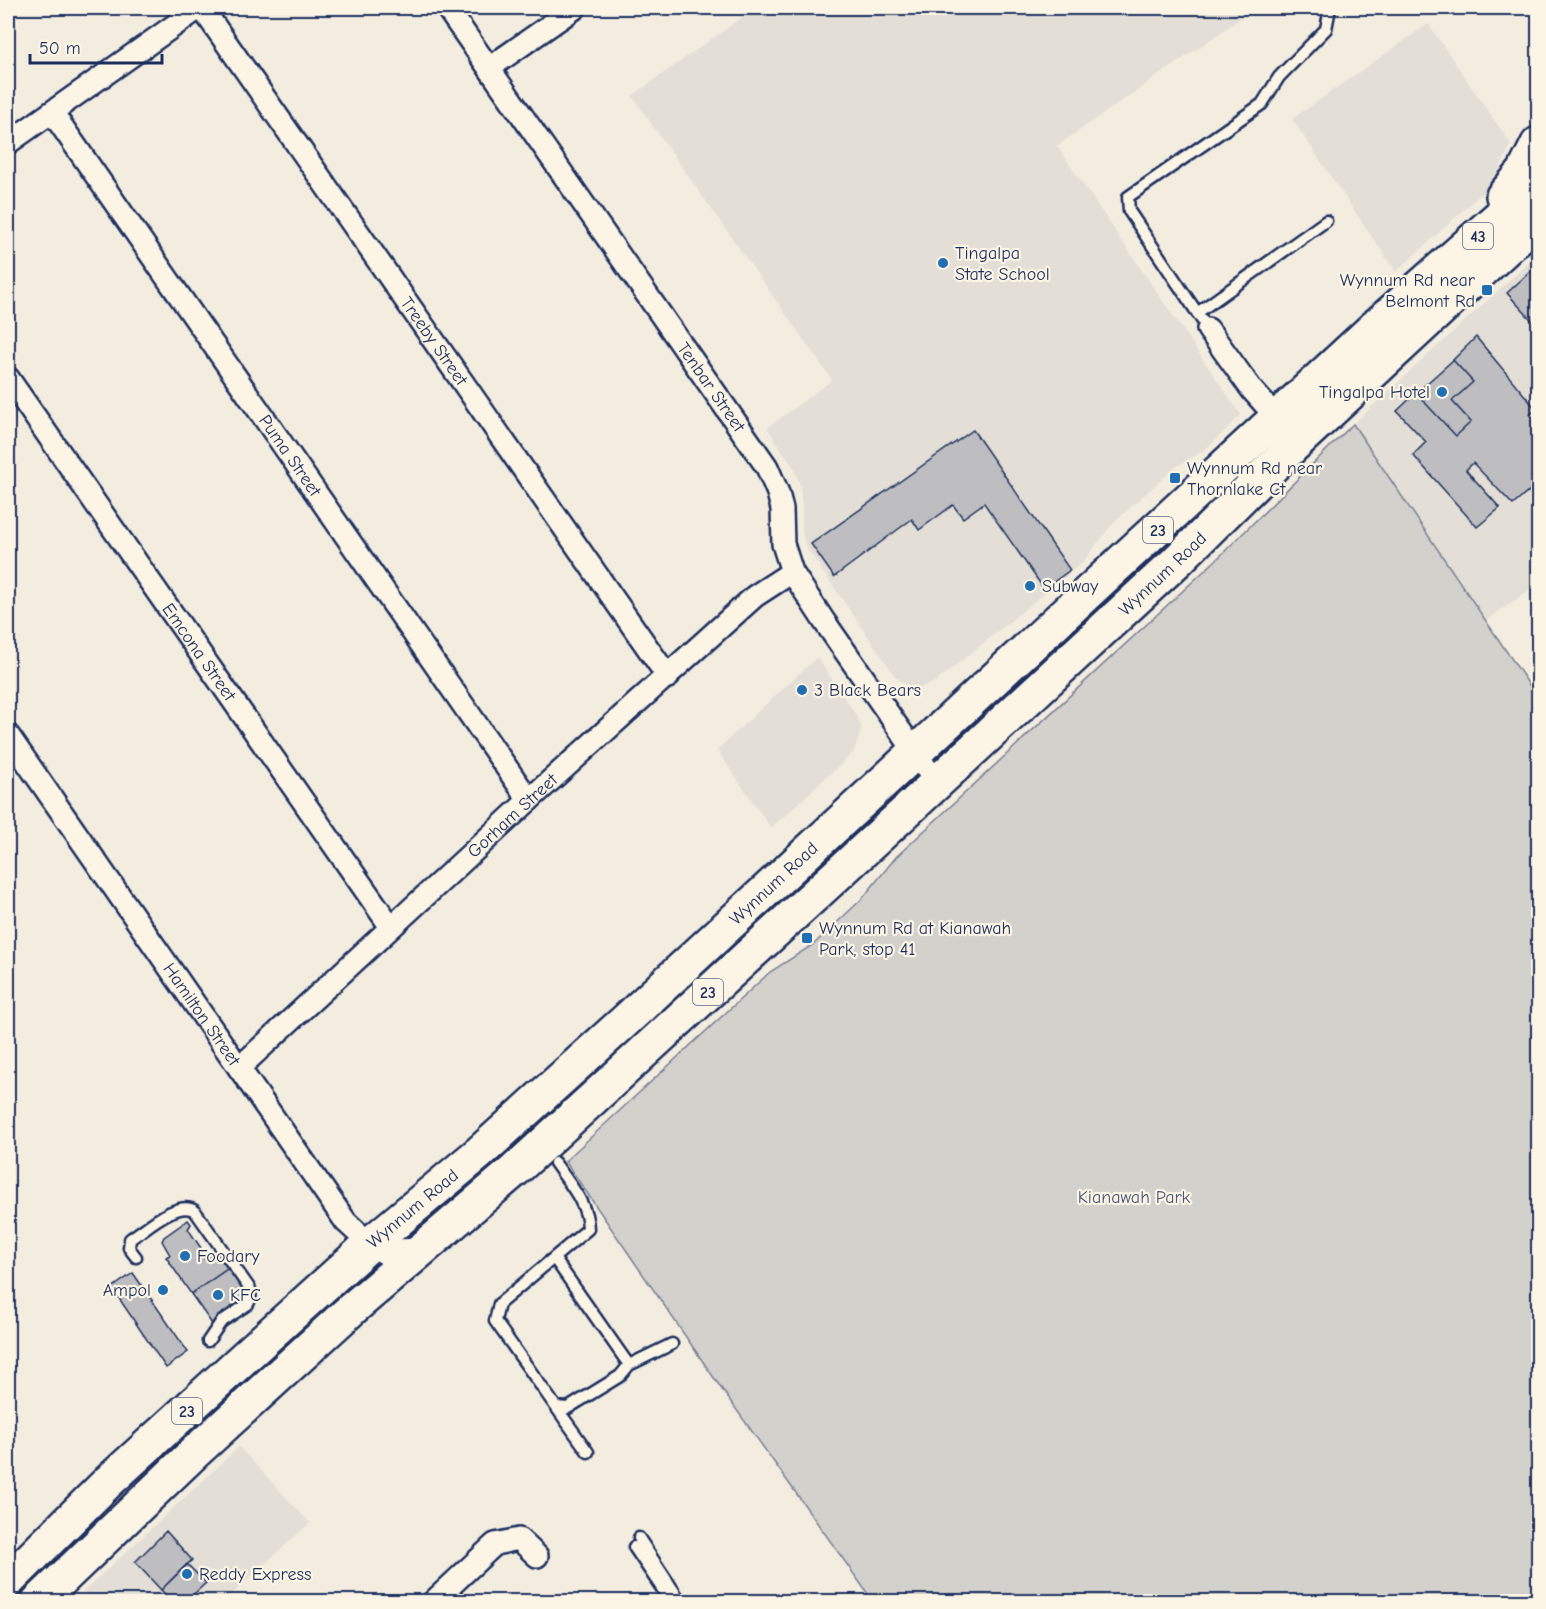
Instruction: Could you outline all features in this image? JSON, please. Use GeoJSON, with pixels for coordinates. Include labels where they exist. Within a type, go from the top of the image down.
{"type":"FeatureCollection","features":[{"type":"Feature","properties":{"kind":"main road","name":"23"},"geometry":{"type":"LineString","coordinates":[[1430,278],[1467,232],[1516,184],[1539,144]]}},
{"type":"Feature","properties":{"kind":"main road","name":"Wynnum Road"},"geometry":{"type":"LineString","coordinates":[[8,1581],[108,1482],[370,1244],[479,1153],[625,1021],[1430,278],[1539,182]]}},
{"type":"Feature","properties":{"kind":"main road","name":"Wynnum Road"},"geometry":{"type":"LineString","coordinates":[[46,1599],[194,1453],[352,1308],[515,1170],[1177,561],[1292,447],[1539,219]]}},
{"type":"Feature","properties":{"kind":"main road"},"geometry":{"type":"LineString","coordinates":[[625,1021],[656,1017],[668,1029]]}},
{"type":"Feature","properties":{"kind":"street"},"geometry":{"type":"LineString","coordinates":[[8,143],[201,8]]}},
{"type":"Feature","properties":{"kind":"street","name":"Treeby Street"},"geometry":{"type":"LineString","coordinates":[[201,8],[668,677]]}},
{"type":"Feature","properties":{"kind":"street","name":"Tenbar Street"},"geometry":{"type":"LineString","coordinates":[[447,8],[767,467],[782,509],[783,544],[792,572],[936,782]]}},
{"type":"Feature","properties":{"kind":"street"},"geometry":{"type":"LineString","coordinates":[[489,68],[575,8]]}},
{"type":"Feature","properties":{"kind":"street","name":"Puma Street"},"geometry":{"type":"LineString","coordinates":[[52,112],[530,800]]}},
{"type":"Feature","properties":{"kind":"street"},"geometry":{"type":"LineString","coordinates":[[1203,321],[1252,390],[1278,419]]}},
{"type":"Feature","properties":{"kind":"street","name":"Emcona Street"},"geometry":{"type":"LineString","coordinates":[[8,378],[391,927]]}},
{"type":"Feature","properties":{"kind":"street","name":"Gorham Street"},"geometry":{"type":"LineString","coordinates":[[239,1068],[755,596],[792,572]]}},
{"type":"Feature","properties":{"kind":"street","name":"Hamilton Street"},"geometry":{"type":"LineString","coordinates":[[8,735],[338,1211],[370,1244]]}},
{"type":"Feature","properties":{"kind":"street"},"geometry":{"type":"LineString","coordinates":[[370,1244],[386,1254],[397,1250],[421,1249]]}},
{"type":"Feature","properties":{"kind":"street"},"geometry":{"type":"LineString","coordinates":[[433,1602],[495,1544],[519,1539],[537,1556]]}},
{"type":"Feature","properties":{"kind":"lane"},"geometry":{"type":"LineString","coordinates":[[1326,222],[1203,321],[1128,211],[1128,197],[1262,104],[1279,77],[1326,29],[1330,8]]}},
{"type":"Feature","properties":{"kind":"lane"},"geometry":{"type":"LineString","coordinates":[[555,1163],[574,1190],[588,1216],[588,1229],[500,1304],[495,1321],[588,1452]]}},
{"type":"Feature","properties":{"kind":"lane"},"geometry":{"type":"LineString","coordinates":[[136,1257],[129,1248],[130,1239],[177,1208],[186,1207],[195,1211],[251,1293],[248,1304],[221,1322],[208,1341]]}},
{"type":"Feature","properties":{"kind":"lane"},"geometry":{"type":"LineString","coordinates":[[554,1258],[628,1365]]}},
{"type":"Feature","properties":{"kind":"lane"},"geometry":{"type":"LineString","coordinates":[[556,1407],[568,1408],[620,1376],[628,1365],[672,1344]]}},
{"type":"Feature","properties":{"kind":"lane"},"geometry":{"type":"LineString","coordinates":[[671,1602],[637,1543],[681,1602]]}},
{"type":"Feature","properties":{"kind":"shaded area","name":"Tingalpa State School"},"geometry":{"type":"Polygon","coordinates":[[[755,8],[1247,8],[1250,12],[1057,146],[1241,415],[1206,449],[1174,468],[1114,522],[1082,563],[935,682],[920,688],[906,685],[896,677],[806,547],[802,531],[800,485],[794,468],[767,428],[832,380],[632,96],[755,8]]]}},
{"type":"Feature","properties":{"kind":"shaded area"},"geometry":{"type":"Polygon","coordinates":[[[1428,24],[1511,144],[1493,183],[1396,272],[1292,119],[1428,24]]]}},
{"type":"Feature","properties":{"kind":"shaded area"},"geometry":{"type":"Polygon","coordinates":[[[1538,254],[1538,399],[1533,404],[1538,411],[1538,584],[1485,621],[1353,424],[1538,254]]]}},
{"type":"Feature","properties":{"kind":"shaded area"},"geometry":{"type":"Polygon","coordinates":[[[817,657],[854,712],[861,725],[860,735],[853,753],[771,828],[717,750],[817,657]]]}},
{"type":"Feature","properties":{"kind":"shaded area"},"geometry":{"type":"Polygon","coordinates":[[[239,1447],[310,1523],[224,1601],[90,1601],[83,1592],[239,1447]]]}},
{"type":"Feature","properties":{"kind":"green space","name":"Kianawah Park"},"geometry":{"type":"Polygon","coordinates":[[[1353,424],[1538,698],[1538,1601],[873,1601],[721,1388],[565,1161],[770,972],[814,944],[862,899],[896,857],[1216,560],[1353,424]]]}},
{"type":"Feature","properties":{"kind":"building"},"geometry":{"type":"Polygon","coordinates":[[[1534,268],[1538,273],[1538,327],[1507,293],[1534,268]]]}},
{"type":"Feature","properties":{"kind":"building"},"geometry":{"type":"Polygon","coordinates":[[[1476,337],[1536,409],[1530,415],[1538,424],[1538,487],[1536,485],[1513,505],[1473,463],[1466,470],[1500,508],[1477,527],[1413,455],[1426,442],[1397,411],[1416,393],[1456,436],[1471,422],[1452,401],[1473,382],[1453,360],[1476,337]]]}},
{"type":"Feature","properties":{"kind":"building"},"geometry":{"type":"Polygon","coordinates":[[[1453,360],[1473,382],[1452,401],[1471,422],[1456,436],[1416,393],[1453,360]]]}},
{"type":"Feature","properties":{"kind":"building"},"geometry":{"type":"Polygon","coordinates":[[[973,430],[1070,570],[1044,589],[984,503],[963,518],[953,505],[919,530],[912,519],[834,577],[811,544],[973,430]]]}},
{"type":"Feature","properties":{"kind":"building","name":"Foodary"},"geometry":{"type":"Polygon","coordinates":[[[188,1220],[191,1224],[188,1229],[201,1248],[198,1250],[205,1260],[218,1251],[230,1267],[191,1294],[166,1257],[170,1255],[162,1241],[164,1237],[188,1220]]]}},
{"type":"Feature","properties":{"kind":"building","name":"KFC"},"geometry":{"type":"Polygon","coordinates":[[[230,1267],[244,1288],[240,1291],[244,1296],[238,1303],[240,1305],[212,1324],[191,1294],[230,1267]]]}},
{"type":"Feature","properties":{"kind":"building"},"geometry":{"type":"Polygon","coordinates":[[[133,1273],[188,1352],[166,1368],[112,1288],[133,1273]]]}},
{"type":"Feature","properties":{"kind":"building"},"geometry":{"type":"Polygon","coordinates":[[[166,1531],[192,1560],[161,1590],[135,1562],[166,1531]]]}},
{"type":"Feature","properties":{"kind":"building","name":"Reddy Express"},"geometry":{"type":"Polygon","coordinates":[[[187,1564],[206,1583],[185,1602],[173,1602],[161,1590],[187,1564]]]}},
{"type":"Feature","properties":{"kind":"place","name":"Tingalpa State School"},"geometry":{"type":"Point","coordinates":[943,263]}},
{"type":"Feature","properties":{"kind":"place","name":"Wynnum Rd near Belmont Rd"},"geometry":{"type":"Point","coordinates":[1487,290]}},
{"type":"Feature","properties":{"kind":"place","name":"Tingalpa Hotel"},"geometry":{"type":"Point","coordinates":[1442,392]}},
{"type":"Feature","properties":{"kind":"place","name":"Wynnum Rd near Thornlake Ct"},"geometry":{"type":"Point","coordinates":[1175,478]}},
{"type":"Feature","properties":{"kind":"place","name":"Subway"},"geometry":{"type":"Point","coordinates":[1030,586]}},
{"type":"Feature","properties":{"kind":"place","name":"3 Black Bears"},"geometry":{"type":"Point","coordinates":[802,690]}},
{"type":"Feature","properties":{"kind":"place","name":"Wynnum Rd at Kianawah Park, stop 41"},"geometry":{"type":"Point","coordinates":[807,938]}},
{"type":"Feature","properties":{"kind":"place","name":"Foodary"},"geometry":{"type":"Point","coordinates":[185,1256]}},
{"type":"Feature","properties":{"kind":"place","name":"Ampol"},"geometry":{"type":"Point","coordinates":[163,1290]}},
{"type":"Feature","properties":{"kind":"place","name":"KFC"},"geometry":{"type":"Point","coordinates":[218,1295]}},
{"type":"Feature","properties":{"kind":"place","name":"Reddy Express"},"geometry":{"type":"Point","coordinates":[187,1574]}}]}
